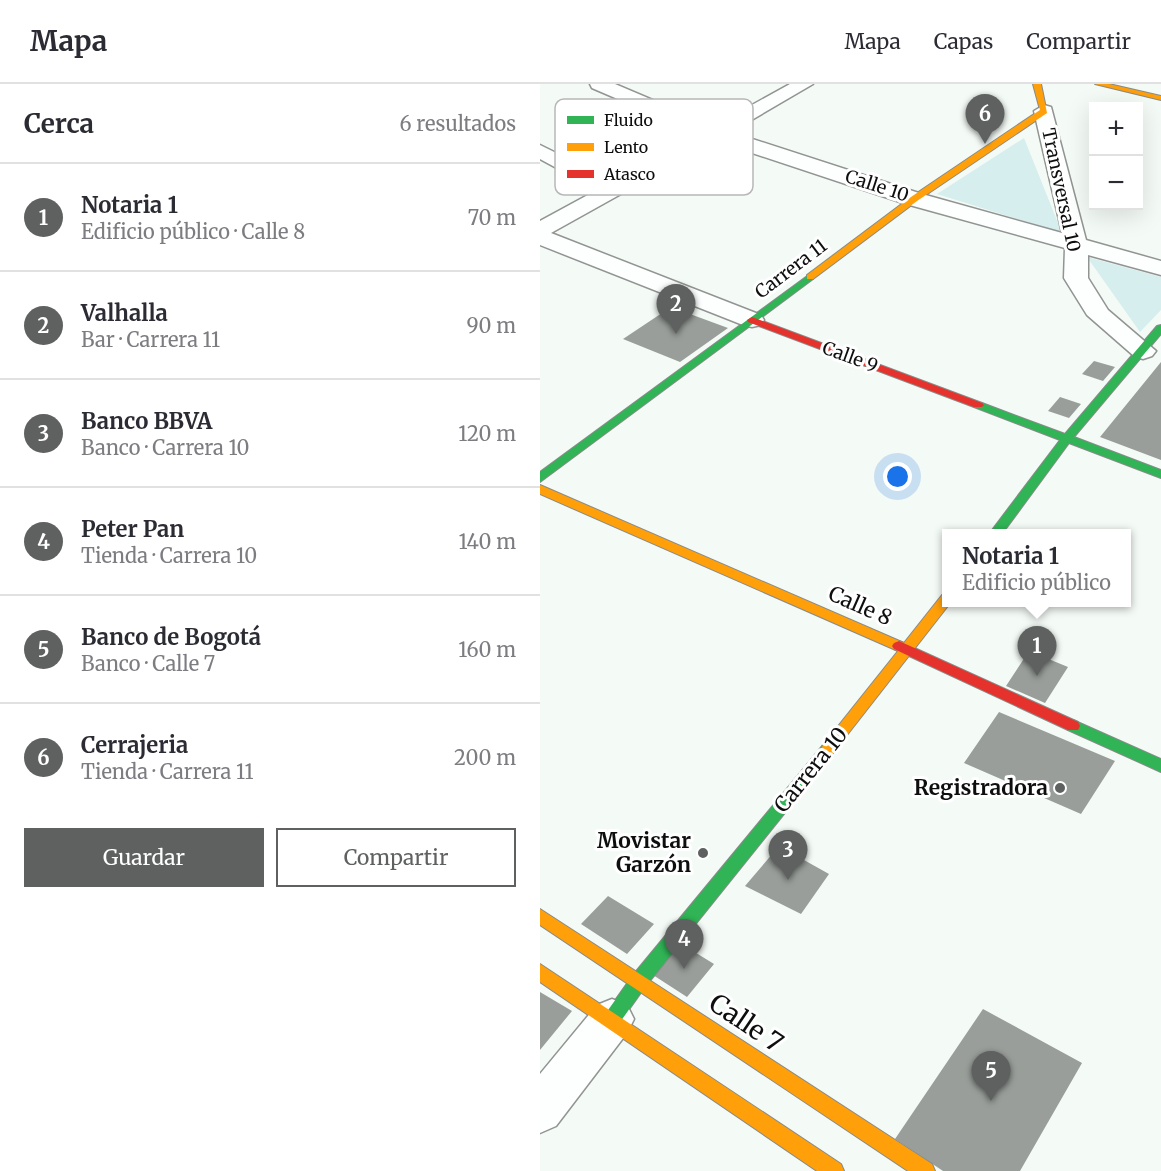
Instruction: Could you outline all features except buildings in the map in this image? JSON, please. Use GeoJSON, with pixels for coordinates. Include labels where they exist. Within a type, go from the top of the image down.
{"type":"FeatureCollection","features":[{"type":"Feature","properties":{"kind":"main road"},"geometry":{"type":"LineString","coordinates":[[1037,84],[1044,111]]}},
{"type":"Feature","properties":{"kind":"main road"},"geometry":{"type":"LineString","coordinates":[[1099,84],[1161,98]]}},
{"type":"Feature","properties":{"kind":"main road","name":"Carrera 11"},"geometry":{"type":"LineString","coordinates":[[540,478],[914,199],[1044,111]]}},
{"type":"Feature","properties":{"kind":"main road","name":"Calle 9"},"geometry":{"type":"LineString","coordinates":[[752,320],[1161,474]]}},
{"type":"Feature","properties":{"kind":"main road"},"geometry":{"type":"LineString","coordinates":[[999,529],[1067,438],[1161,328]]}},
{"type":"Feature","properties":{"kind":"main road","name":"Calle 8"},"geometry":{"type":"LineString","coordinates":[[540,489],[908,650],[1161,766]]}},
{"type":"Feature","properties":{"kind":"main road","name":"Carrera 10"},"geometry":{"type":"LineString","coordinates":[[612,1019],[639,981],[908,650],[942,605]]}},
{"type":"Feature","properties":{"kind":"main road","name":"Calle 7"},"geometry":{"type":"LineString","coordinates":[[540,916],[925,1171]]}},
{"type":"Feature","properties":{"kind":"main road"},"geometry":{"type":"LineString","coordinates":[[540,972],[834,1171]]}},
{"type":"Feature","properties":{"kind":"street","name":"Calle 10"},"geometry":{"type":"LineString","coordinates":[[599,84],[634,99]]}},
{"type":"Feature","properties":{"kind":"street"},"geometry":{"type":"LineString","coordinates":[[753,113],[804,84]]}},
{"type":"Feature","properties":{"kind":"street","name":"Transversal 10"},"geometry":{"type":"LineString","coordinates":[[1044,111],[1076,244],[1076,278],[1098,315],[1143,351]]}},
{"type":"Feature","properties":{"kind":"street","name":"Calle 10"},"geometry":{"type":"LineString","coordinates":[[753,146],[914,199],[1161,268]]}},
{"type":"Feature","properties":{"kind":"street"},"geometry":{"type":"LineString","coordinates":[[540,151],[555,159]]}},
{"type":"Feature","properties":{"kind":"street"},"geometry":{"type":"LineString","coordinates":[[540,230],[602,195]]}},
{"type":"Feature","properties":{"kind":"street","name":"Calle 9"},"geometry":{"type":"LineString","coordinates":[[540,237],[752,320]]}},
{"type":"Feature","properties":{"kind":"street","name":"Carrera 10"},"geometry":{"type":"LineString","coordinates":[[540,1110],[612,1019]]}},
{"type":"Feature","properties":{"kind":"shaded area"},"geometry":{"type":"Polygon","coordinates":[[[1024,138],[1062,233],[937,194],[1024,138]]]}},
{"type":"Feature","properties":{"kind":"shaded area"},"geometry":{"type":"Polygon","coordinates":[[[1087,257],[1161,277],[1161,310],[1140,332],[1087,257]]]}},
{"type":"Feature","properties":{"kind":"traffic: fast"},"geometry":{"type":"LineString","coordinates":[[540,478],[810,277]]}},
{"type":"Feature","properties":{"kind":"traffic: fast"},"geometry":{"type":"LineString","coordinates":[[999,529],[1067,438],[1161,328]]}},
{"type":"Feature","properties":{"kind":"traffic: fast"},"geometry":{"type":"LineString","coordinates":[[978,405],[1161,474]]}},
{"type":"Feature","properties":{"kind":"traffic: fast"},"geometry":{"type":"LineString","coordinates":[[1073,726],[1161,766]]}},
{"type":"Feature","properties":{"kind":"traffic: fast"},"geometry":{"type":"LineString","coordinates":[[612,1019],[639,981],[828,749]]}},
{"type":"Feature","properties":{"kind":"traffic: slow"},"geometry":{"type":"LineString","coordinates":[[810,277],[914,199],[1044,111],[1037,84]]}},
{"type":"Feature","properties":{"kind":"traffic: slow"},"geometry":{"type":"LineString","coordinates":[[1099,84],[1161,98]]}},
{"type":"Feature","properties":{"kind":"traffic: slow"},"geometry":{"type":"LineString","coordinates":[[540,489],[899,646]]}},
{"type":"Feature","properties":{"kind":"traffic: slow"},"geometry":{"type":"LineString","coordinates":[[828,749],[942,604]]}},
{"type":"Feature","properties":{"kind":"traffic: slow"},"geometry":{"type":"LineString","coordinates":[[540,916],[925,1171]]}},
{"type":"Feature","properties":{"kind":"traffic: slow"},"geometry":{"type":"LineString","coordinates":[[540,972],[834,1171]]}},
{"type":"Feature","properties":{"kind":"traffic: jam"},"geometry":{"type":"LineString","coordinates":[[752,320],[978,405]]}},
{"type":"Feature","properties":{"kind":"traffic: jam"},"geometry":{"type":"LineString","coordinates":[[899,646],[1073,726]]}},
{"type":"Feature","properties":{"kind":"place","name":"Cerrajeria"},"geometry":{"type":"Point","coordinates":[985,144]}},
{"type":"Feature","properties":{"kind":"place","name":"Valhalla"},"geometry":{"type":"Point","coordinates":[676,334]}},
{"type":"Feature","properties":{"kind":"place","name":"Notaria 1"},"geometry":{"type":"Point","coordinates":[1037,676]}},
{"type":"Feature","properties":{"kind":"place","name":"Registradora"},"geometry":{"type":"Point","coordinates":[1060,788]}},
{"type":"Feature","properties":{"kind":"place","name":"Movistar Garzón"},"geometry":{"type":"Point","coordinates":[703,853]}},
{"type":"Feature","properties":{"kind":"place","name":"Banco BBVA"},"geometry":{"type":"Point","coordinates":[788,880]}},
{"type":"Feature","properties":{"kind":"place","name":"Peter Pan"},"geometry":{"type":"Point","coordinates":[684,969]}},
{"type":"Feature","properties":{"kind":"place","name":"Banco de Bogotá"},"geometry":{"type":"Point","coordinates":[991,1101]}}]}
